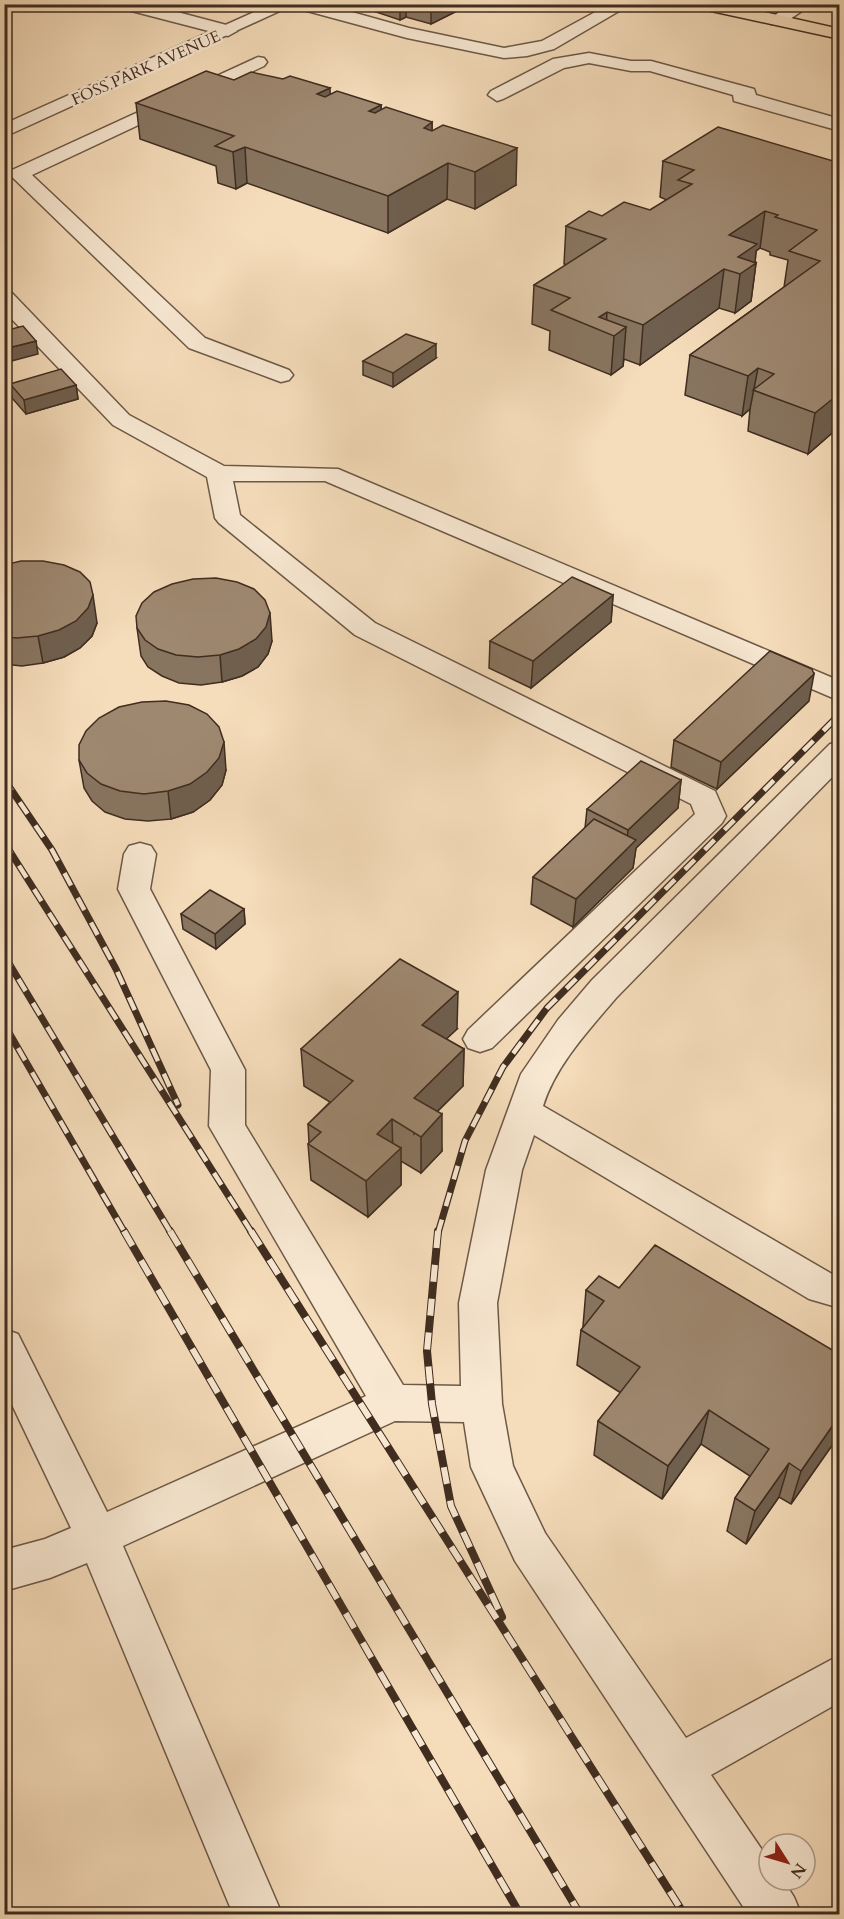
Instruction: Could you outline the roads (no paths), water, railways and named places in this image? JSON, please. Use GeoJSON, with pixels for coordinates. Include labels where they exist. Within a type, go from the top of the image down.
{"type":"FeatureCollection","features":[{"type":"Feature","properties":{"kind":"highway"},"geometry":{"type":"LineString","coordinates":[[702,4],[840,34]]}},
{"type":"Feature","properties":{"kind":"street"},"geometry":{"type":"LineString","coordinates":[[126,4],[228,31]]}},
{"type":"Feature","properties":{"kind":"street"},"geometry":{"type":"LineString","coordinates":[[302,4],[407,33],[504,53],[527,51],[548,45],[623,4]]}},
{"type":"Feature","properties":{"kind":"street"},"geometry":{"type":"LineString","coordinates":[[331,12],[348,4]]}},
{"type":"Feature","properties":{"kind":"street"},"geometry":{"type":"LineString","coordinates":[[777,20],[804,4]]}},
{"type":"Feature","properties":{"kind":"street","name":"FOSS PARK AVENUE"},"geometry":{"type":"LineString","coordinates":[[4,131],[228,31],[279,5]]}},
{"type":"Feature","properties":{"kind":"street"},"geometry":{"type":"LineString","coordinates":[[497,94],[544,69],[571,60],[606,59],[631,66],[640,73],[742,96],[840,125]]}},
{"type":"Feature","properties":{"kind":"street"},"geometry":{"type":"LineString","coordinates":[[258,62],[19,174],[197,343],[281,375]]}},
{"type":"Feature","properties":{"kind":"street"},"geometry":{"type":"LineString","coordinates":[[4,298],[121,420],[219,472],[329,474],[840,692]]}},
{"type":"Feature","properties":{"kind":"street"},"geometry":{"type":"LineString","coordinates":[[219,472],[228,518],[365,629],[704,798],[711,816],[480,1039]]}},
{"type":"Feature","properties":{"kind":"street"},"geometry":{"type":"LineString","coordinates":[[777,1914],[530,1547],[492,1467],[482,1404],[478,1303],[504,1170],[533,1083],[570,1029],[604,989],[840,751]]}},
{"type":"Feature","properties":{"kind":"street"},"geometry":{"type":"LineString","coordinates":[[140,854],[134,889],[228,1070],[227,1126],[392,1403]]}},
{"type":"Feature","properties":{"kind":"street"},"geometry":{"type":"LineString","coordinates":[[524,1112],[823,1288],[840,1292]]}},
{"type":"Feature","properties":{"kind":"street"},"geometry":{"type":"LineString","coordinates":[[4,1346],[97,1536],[257,1914]]}},
{"type":"Feature","properties":{"kind":"street"},"geometry":{"type":"LineString","coordinates":[[4,1571],[50,1558],[261,1465],[392,1403],[482,1404]]}},
{"type":"Feature","properties":{"kind":"street"},"geometry":{"type":"LineString","coordinates":[[679,1768],[840,1677]]}},
{"type":"Feature","properties":{"kind":"railway"},"geometry":{"type":"LineString","coordinates":[[438,1233],[465,1141],[503,1067],[547,1008],[840,714]]}},
{"type":"Feature","properties":{"kind":"railway"},"geometry":{"type":"LineString","coordinates":[[4,779],[52,850],[116,969],[178,1105]]}},
{"type":"Feature","properties":{"kind":"railway"},"geometry":{"type":"LineString","coordinates":[[4,842],[252,1233]]}},
{"type":"Feature","properties":{"kind":"railway"},"geometry":{"type":"LineString","coordinates":[[4,955],[171,1233]]}},
{"type":"Feature","properties":{"kind":"railway"},"geometry":{"type":"LineString","coordinates":[[4,1024],[125,1233]]}},
{"type":"Feature","properties":{"kind":"railway"},"geometry":{"type":"LineString","coordinates":[[124,1231],[520,1914]]}},
{"type":"Feature","properties":{"kind":"railway"},"geometry":{"type":"LineString","coordinates":[[170,1231],[580,1914]]}},
{"type":"Feature","properties":{"kind":"railway"},"geometry":{"type":"LineString","coordinates":[[251,1231],[684,1914]]}},
{"type":"Feature","properties":{"kind":"railway"},"geometry":{"type":"LineString","coordinates":[[438,1231],[427,1351],[432,1404],[451,1506],[502,1617]]}}]}
